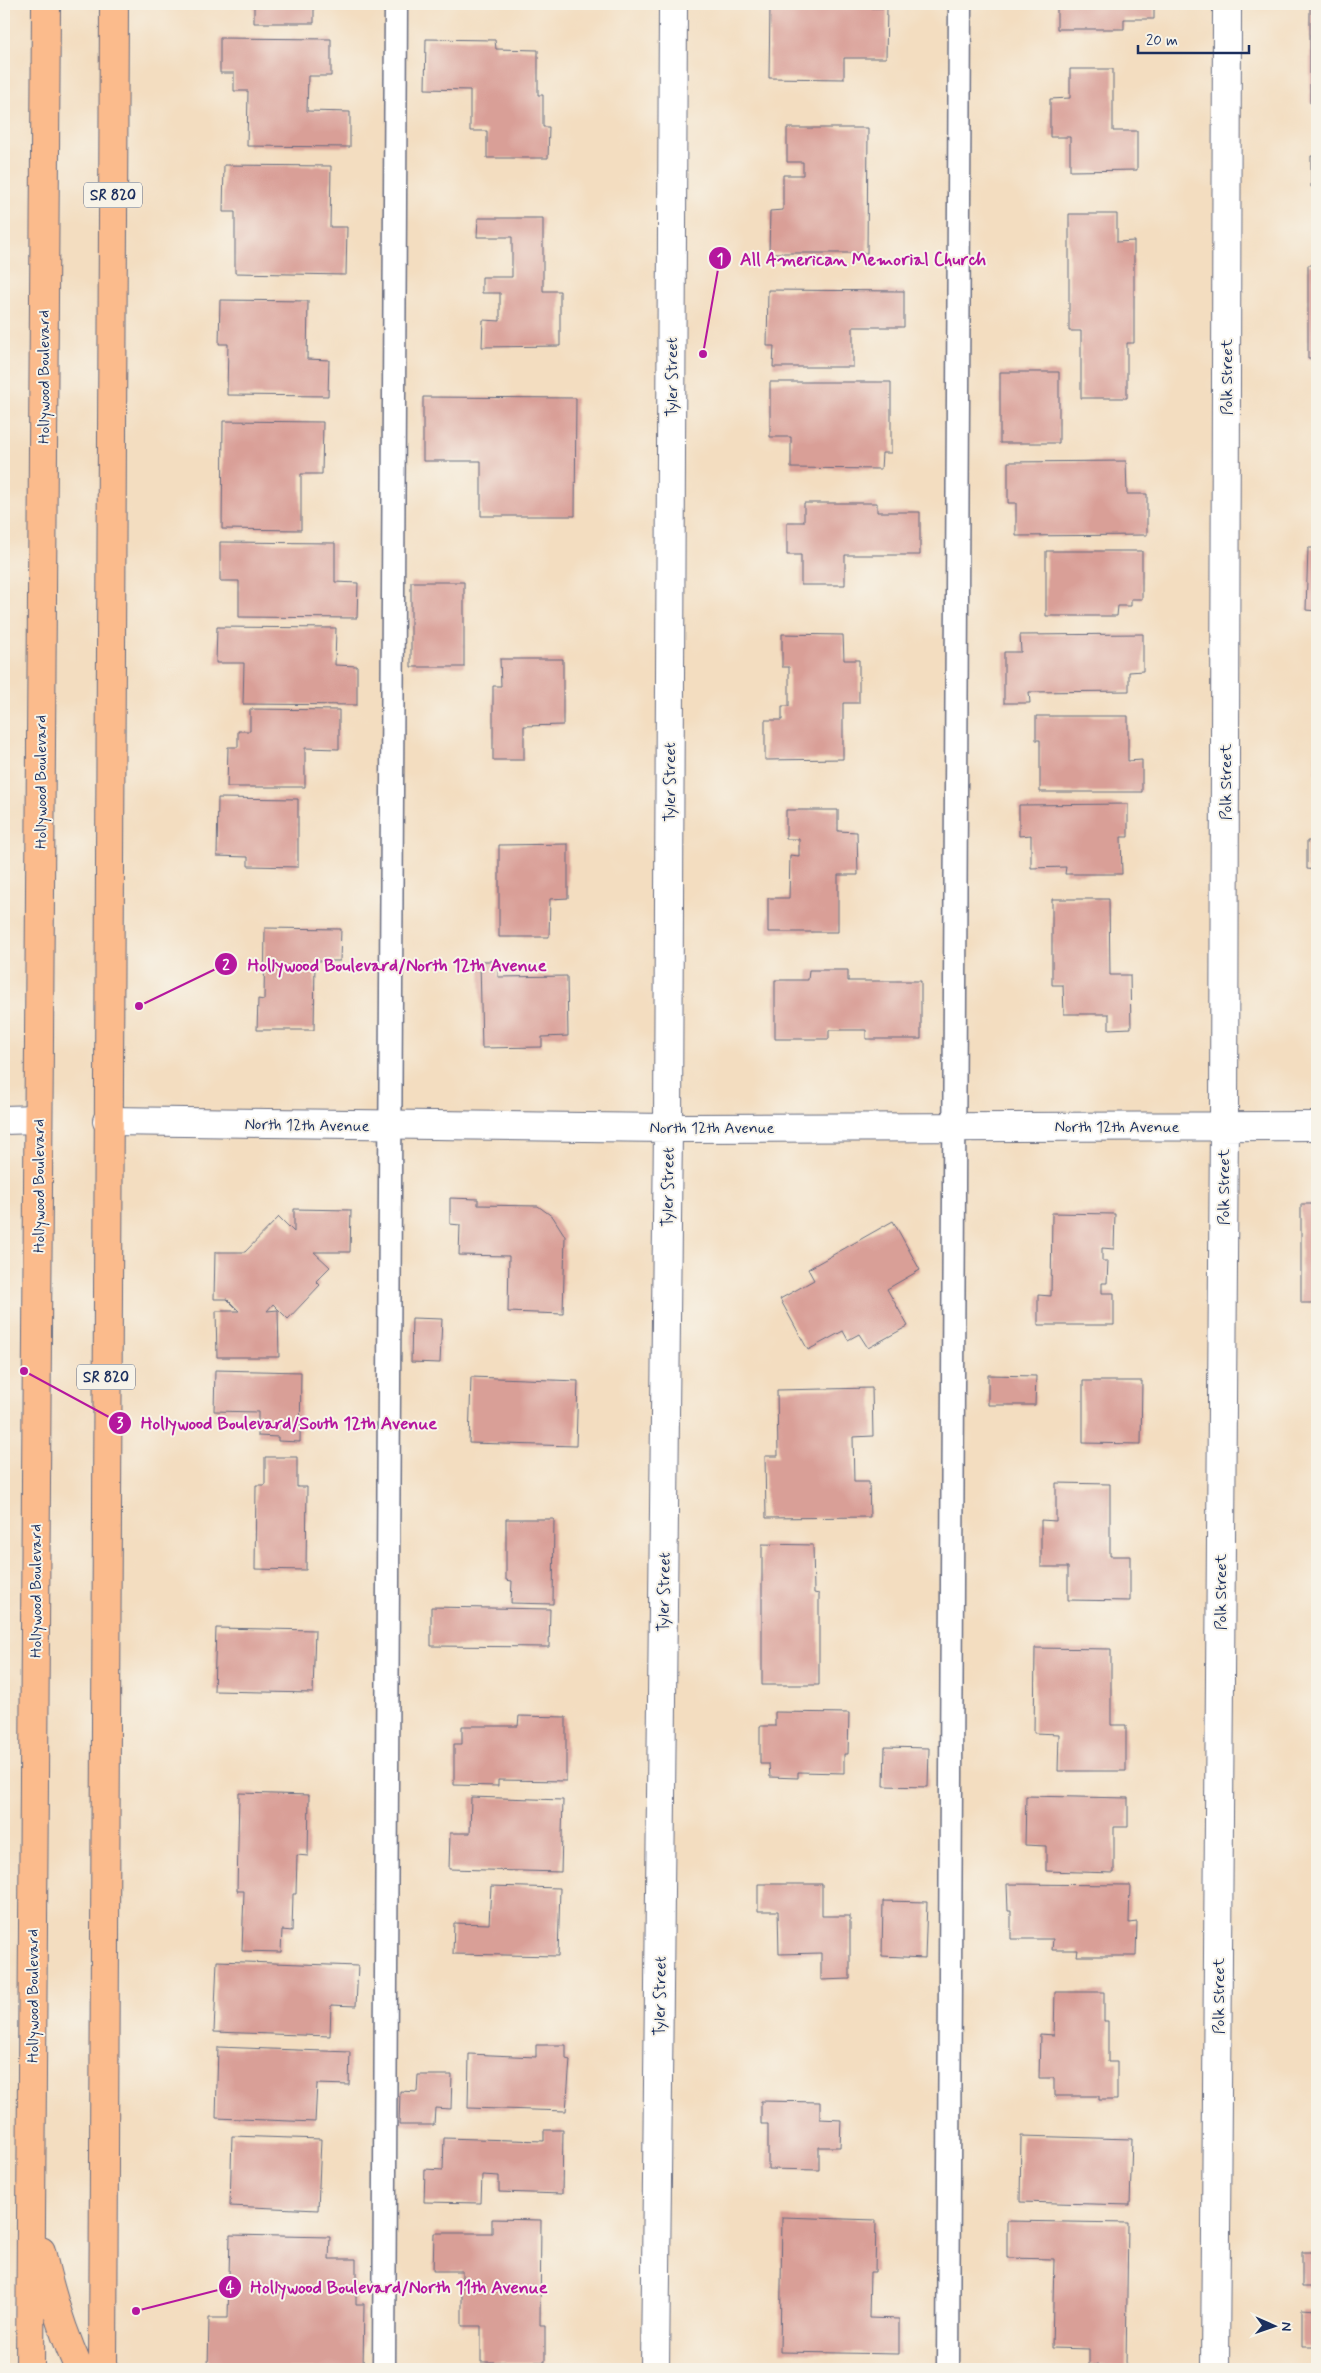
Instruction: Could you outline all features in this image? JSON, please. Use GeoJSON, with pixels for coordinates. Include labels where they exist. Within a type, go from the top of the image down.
{"type":"FeatureCollection","features":[{"type":"Feature","properties":{"kind":"main road","name":"Hollywood Boulevard"},"geometry":{"type":"LineString","coordinates":[[30,2369],[46,4]]}},
{"type":"Feature","properties":{"kind":"main road","name":"SR 820"},"geometry":{"type":"LineString","coordinates":[[103,2369],[107,1121],[114,4]]}},
{"type":"Feature","properties":{"kind":"main road"},"geometry":{"type":"LineString","coordinates":[[31,2200],[47,2280],[67,2341],[80,2369]]}},
{"type":"Feature","properties":{"kind":"street","name":"Tyler Street"},"geometry":{"type":"LineString","coordinates":[[655,2369],[668,1128],[673,4]]}},
{"type":"Feature","properties":{"kind":"street","name":"Polk Street"},"geometry":{"type":"LineString","coordinates":[[1215,2369],[1224,1125],[1227,4]]}},
{"type":"Feature","properties":{"kind":"street"},"geometry":{"type":"LineString","coordinates":[[4,1120],[38,1119]]}},
{"type":"Feature","properties":{"kind":"street","name":"North 12th Avenue"},"geometry":{"type":"LineString","coordinates":[[107,1121],[668,1128],[1317,1126]]}},
{"type":"Feature","properties":{"kind":"lane"},"geometry":{"type":"LineString","coordinates":[[384,2369],[396,4]]}},
{"type":"Feature","properties":{"kind":"lane"},"geometry":{"type":"LineString","coordinates":[[948,2369],[960,4]]}},
{"type":"Feature","properties":{"kind":"building"},"geometry":{"type":"Polygon","coordinates":[[[254,4],[314,4],[314,23],[254,23],[254,4]]]}},
{"type":"Feature","properties":{"kind":"building"},"geometry":{"type":"Polygon","coordinates":[[[770,4],[872,4],[872,8],[887,8],[886,58],[844,58],[844,79],[769,78],[770,4]]]}},
{"type":"Feature","properties":{"kind":"building"},"geometry":{"type":"Polygon","coordinates":[[[1057,4],[1154,4],[1154,19],[1124,19],[1124,29],[1057,29],[1057,4]]]}},
{"type":"Feature","properties":{"kind":"building"},"geometry":{"type":"Polygon","coordinates":[[[1310,4],[1317,4],[1317,103],[1310,103],[1310,4]]]}},
{"type":"Feature","properties":{"kind":"building"},"geometry":{"type":"Polygon","coordinates":[[[220,38],[331,39],[331,76],[308,76],[307,111],[350,112],[350,147],[247,146],[248,91],[234,91],[234,73],[220,73],[220,38]]]}},
{"type":"Feature","properties":{"kind":"building"},"geometry":{"type":"Polygon","coordinates":[[[426,39],[495,40],[496,49],[538,50],[538,95],[543,95],[543,127],[549,127],[548,158],[487,158],[487,131],[470,131],[470,90],[425,89],[426,39]]]}},
{"type":"Feature","properties":{"kind":"building"},"geometry":{"type":"Polygon","coordinates":[[[1070,69],[1113,69],[1113,131],[1137,131],[1137,170],[1070,171],[1070,137],[1050,137],[1050,99],[1070,98],[1070,69]]]}},
{"type":"Feature","properties":{"kind":"building"},"geometry":{"type":"Polygon","coordinates":[[[787,128],[868,128],[867,253],[769,253],[770,211],[783,210],[783,175],[803,175],[803,162],[787,162],[787,128]]]}},
{"type":"Feature","properties":{"kind":"building"},"geometry":{"type":"Polygon","coordinates":[[[1311,156],[1317,156],[1317,187],[1311,187],[1311,156]]]}},
{"type":"Feature","properties":{"kind":"building"},"geometry":{"type":"Polygon","coordinates":[[[224,165],[331,166],[330,227],[347,227],[346,275],[235,273],[235,212],[223,212],[224,165]]]}},
{"type":"Feature","properties":{"kind":"building"},"geometry":{"type":"Polygon","coordinates":[[[1069,214],[1117,214],[1117,242],[1134,241],[1134,343],[1127,343],[1127,398],[1081,398],[1081,331],[1069,331],[1069,214]]]}},
{"type":"Feature","properties":{"kind":"building"},"geometry":{"type":"Polygon","coordinates":[[[478,218],[543,218],[543,291],[560,291],[560,346],[482,347],[483,320],[500,321],[500,293],[482,293],[482,277],[512,277],[512,237],[477,237],[478,218]]]}},
{"type":"Feature","properties":{"kind":"building"},"geometry":{"type":"Polygon","coordinates":[[[1308,265],[1317,265],[1317,359],[1308,359],[1308,265]]]}},
{"type":"Feature","properties":{"kind":"building"},"geometry":{"type":"Polygon","coordinates":[[[768,290],[904,291],[904,327],[853,327],[853,367],[773,367],[774,346],[767,346],[768,290]]]}},
{"type":"Feature","properties":{"kind":"building"},"geometry":{"type":"Polygon","coordinates":[[[220,300],[308,301],[307,359],[329,360],[328,396],[227,395],[228,344],[219,344],[220,300]]]}},
{"type":"Feature","properties":{"kind":"building"},"geometry":{"type":"Polygon","coordinates":[[[1000,372],[1059,372],[1059,443],[1000,443],[1000,372]]]}},
{"type":"Feature","properties":{"kind":"building"},"geometry":{"type":"Polygon","coordinates":[[[770,382],[891,382],[891,453],[882,453],[881,469],[791,468],[791,437],[770,437],[770,382]]]}},
{"type":"Feature","properties":{"kind":"building"},"geometry":{"type":"Polygon","coordinates":[[[423,397],[576,398],[575,516],[481,516],[481,461],[423,461],[423,397]]]}},
{"type":"Feature","properties":{"kind":"building"},"geometry":{"type":"Polygon","coordinates":[[[223,421],[323,422],[322,474],[301,474],[301,530],[222,529],[223,421]]]}},
{"type":"Feature","properties":{"kind":"building"},"geometry":{"type":"Polygon","coordinates":[[[1126,461],[1127,494],[1147,494],[1147,535],[1016,536],[1016,503],[1008,503],[1008,462],[1126,461]]]}},
{"type":"Feature","properties":{"kind":"building"},"geometry":{"type":"Polygon","coordinates":[[[804,503],[877,503],[877,512],[920,512],[920,555],[845,555],[845,585],[801,585],[801,555],[787,555],[787,522],[804,522],[804,503]]]}},
{"type":"Feature","properties":{"kind":"building"},"geometry":{"type":"Polygon","coordinates":[[[220,542],[335,543],[335,582],[358,583],[357,618],[239,617],[239,581],[220,581],[220,542]]]}},
{"type":"Feature","properties":{"kind":"building"},"geometry":{"type":"Polygon","coordinates":[[[1308,548],[1317,548],[1317,611],[1306,610],[1308,548]]]}},
{"type":"Feature","properties":{"kind":"building"},"geometry":{"type":"Polygon","coordinates":[[[1046,551],[1142,551],[1142,599],[1131,599],[1131,606],[1118,606],[1117,616],[1046,616],[1046,551]]]}},
{"type":"Feature","properties":{"kind":"building"},"geometry":{"type":"Polygon","coordinates":[[[411,582],[464,582],[464,667],[411,667],[411,582]]]}},
{"type":"Feature","properties":{"kind":"building"},"geometry":{"type":"Polygon","coordinates":[[[217,627],[336,628],[335,665],[357,666],[357,705],[243,704],[244,663],[216,663],[217,627]]]}},
{"type":"Feature","properties":{"kind":"building"},"geometry":{"type":"Polygon","coordinates":[[[782,634],[843,635],[844,660],[859,660],[859,703],[843,703],[843,759],[765,760],[765,720],[782,720],[782,706],[789,706],[789,667],[782,667],[782,634]]]}},
{"type":"Feature","properties":{"kind":"building"},"geometry":{"type":"Polygon","coordinates":[[[1143,634],[1143,671],[1129,672],[1129,691],[1029,692],[1030,703],[1004,703],[1004,652],[1021,652],[1020,635],[1143,634]]]}},
{"type":"Feature","properties":{"kind":"building"},"geometry":{"type":"Polygon","coordinates":[[[500,659],[563,659],[563,725],[524,726],[524,760],[493,760],[493,686],[501,686],[500,659]]]}},
{"type":"Feature","properties":{"kind":"building"},"geometry":{"type":"Polygon","coordinates":[[[250,709],[339,710],[339,749],[305,748],[305,787],[227,787],[228,747],[238,747],[238,731],[250,731],[250,709]]]}},
{"type":"Feature","properties":{"kind":"building"},"geometry":{"type":"Polygon","coordinates":[[[1036,716],[1128,716],[1128,761],[1142,760],[1142,792],[1040,792],[1040,740],[1036,740],[1036,716]]]}},
{"type":"Feature","properties":{"kind":"building"},"geometry":{"type":"Polygon","coordinates":[[[1315,736],[1317,736],[1317,772],[1315,772],[1315,736]]]}},
{"type":"Feature","properties":{"kind":"building"},"geometry":{"type":"Polygon","coordinates":[[[218,798],[298,799],[298,867],[248,866],[248,857],[217,856],[218,798]]]}},
{"type":"Feature","properties":{"kind":"building"},"geometry":{"type":"Polygon","coordinates":[[[1128,804],[1128,837],[1121,837],[1122,874],[1065,874],[1066,867],[1031,868],[1031,835],[1019,836],[1019,805],[1128,804]]]}},
{"type":"Feature","properties":{"kind":"building"},"geometry":{"type":"Polygon","coordinates":[[[786,810],[838,810],[838,831],[857,832],[858,875],[838,875],[838,932],[768,932],[768,898],[789,898],[790,855],[799,856],[799,839],[786,839],[786,810]]]}},
{"type":"Feature","properties":{"kind":"building"},"geometry":{"type":"Polygon","coordinates":[[[1307,841],[1317,841],[1317,870],[1307,869],[1307,841]]]}},
{"type":"Feature","properties":{"kind":"building"},"geometry":{"type":"Polygon","coordinates":[[[568,844],[568,898],[550,899],[549,937],[499,937],[499,845],[568,844]]]}},
{"type":"Feature","properties":{"kind":"building"},"geometry":{"type":"Polygon","coordinates":[[[1316,874],[1317,918],[1315,918],[1316,874]]]}},
{"type":"Feature","properties":{"kind":"building"},"geometry":{"type":"Polygon","coordinates":[[[1052,899],[1109,899],[1110,975],[1130,975],[1131,1028],[1109,1029],[1109,1014],[1064,1014],[1063,985],[1052,985],[1052,899]]]}},
{"type":"Feature","properties":{"kind":"building"},"geometry":{"type":"Polygon","coordinates":[[[265,928],[341,929],[340,961],[315,961],[314,1030],[257,1030],[258,999],[264,1000],[265,928]]]}},
{"type":"Feature","properties":{"kind":"building"},"geometry":{"type":"Polygon","coordinates":[[[1313,940],[1317,940],[1317,982],[1313,982],[1313,940]]]}},
{"type":"Feature","properties":{"kind":"building"},"geometry":{"type":"Polygon","coordinates":[[[480,961],[498,961],[498,977],[567,976],[568,1036],[542,1037],[542,1047],[482,1048],[480,961]]]}},
{"type":"Feature","properties":{"kind":"building"},"geometry":{"type":"Polygon","coordinates":[[[809,970],[848,970],[848,981],[921,981],[921,1039],[866,1039],[866,1030],[829,1030],[829,1039],[775,1039],[775,980],[808,980],[809,970]]]}},
{"type":"Feature","properties":{"kind":"building"},"geometry":{"type":"Polygon","coordinates":[[[450,1198],[478,1199],[478,1205],[538,1206],[553,1217],[565,1236],[563,1314],[508,1312],[509,1256],[459,1255],[460,1225],[450,1224],[450,1198]]]}},
{"type":"Feature","properties":{"kind":"building"},"geometry":{"type":"Polygon","coordinates":[[[1301,1204],[1317,1204],[1317,1303],[1301,1303],[1301,1204]]]}},
{"type":"Feature","properties":{"kind":"building"},"geometry":{"type":"Polygon","coordinates":[[[294,1209],[351,1210],[350,1252],[314,1252],[330,1267],[316,1281],[320,1285],[288,1319],[273,1304],[267,1311],[278,1310],[279,1357],[217,1357],[216,1311],[239,1311],[227,1299],[214,1299],[215,1252],[245,1252],[279,1217],[294,1232],[294,1209]]]}},
{"type":"Feature","properties":{"kind":"building"},"geometry":{"type":"Polygon","coordinates":[[[1052,1213],[1115,1214],[1114,1249],[1102,1248],[1102,1261],[1108,1261],[1107,1283],[1102,1283],[1102,1293],[1114,1293],[1114,1325],[1038,1325],[1038,1295],[1051,1296],[1052,1213]]]}},
{"type":"Feature","properties":{"kind":"building"},"geometry":{"type":"Polygon","coordinates":[[[893,1221],[920,1270],[887,1289],[908,1326],[868,1348],[859,1334],[848,1340],[843,1331],[808,1350],[780,1299],[814,1280],[808,1269],[893,1221]]]}},
{"type":"Feature","properties":{"kind":"building"},"geometry":{"type":"Polygon","coordinates":[[[412,1318],[442,1319],[440,1363],[411,1362],[412,1318]]]}},
{"type":"Feature","properties":{"kind":"building"},"geometry":{"type":"Polygon","coordinates":[[[215,1370],[301,1372],[300,1442],[278,1441],[278,1437],[258,1436],[258,1412],[214,1411],[215,1370]]]}},
{"type":"Feature","properties":{"kind":"building"},"geometry":{"type":"Polygon","coordinates":[[[988,1375],[1036,1376],[1035,1405],[988,1405],[988,1375]]]}},
{"type":"Feature","properties":{"kind":"building"},"geometry":{"type":"Polygon","coordinates":[[[471,1377],[578,1381],[576,1446],[469,1443],[471,1377]]]}},
{"type":"Feature","properties":{"kind":"building"},"geometry":{"type":"Polygon","coordinates":[[[1083,1381],[1142,1381],[1141,1444],[1083,1443],[1083,1381]]]}},
{"type":"Feature","properties":{"kind":"building"},"geometry":{"type":"Polygon","coordinates":[[[872,1388],[873,1436],[853,1437],[854,1482],[869,1482],[870,1517],[766,1518],[765,1456],[778,1456],[777,1390],[872,1388]]]}},
{"type":"Feature","properties":{"kind":"building"},"geometry":{"type":"Polygon","coordinates":[[[265,1457],[297,1457],[297,1487],[307,1487],[306,1570],[255,1569],[256,1485],[265,1485],[265,1457]]]}},
{"type":"Feature","properties":{"kind":"building"},"geometry":{"type":"Polygon","coordinates":[[[1056,1483],[1110,1484],[1110,1556],[1130,1556],[1130,1601],[1068,1600],[1068,1567],[1041,1567],[1041,1520],[1056,1521],[1056,1483]]]}},
{"type":"Feature","properties":{"kind":"building"},"geometry":{"type":"Polygon","coordinates":[[[506,1519],[554,1519],[553,1604],[511,1603],[512,1581],[506,1580],[506,1519]]]}},
{"type":"Feature","properties":{"kind":"building"},"geometry":{"type":"Polygon","coordinates":[[[762,1544],[813,1545],[814,1593],[819,1594],[819,1685],[762,1685],[762,1544]]]}},
{"type":"Feature","properties":{"kind":"building"},"geometry":{"type":"Polygon","coordinates":[[[431,1607],[550,1609],[549,1647],[431,1646],[431,1607]]]}},
{"type":"Feature","properties":{"kind":"building"},"geometry":{"type":"Polygon","coordinates":[[[216,1628],[315,1630],[313,1693],[214,1691],[216,1628]]]}},
{"type":"Feature","properties":{"kind":"building"},"geometry":{"type":"Polygon","coordinates":[[[1035,1648],[1111,1649],[1111,1725],[1126,1725],[1126,1771],[1058,1771],[1059,1734],[1034,1733],[1035,1648]]]}},
{"type":"Feature","properties":{"kind":"building"},"geometry":{"type":"Polygon","coordinates":[[[775,1712],[849,1713],[848,1754],[844,1754],[844,1773],[798,1772],[798,1778],[770,1777],[769,1764],[760,1764],[760,1726],[775,1726],[775,1712]]]}},
{"type":"Feature","properties":{"kind":"building"},"geometry":{"type":"Polygon","coordinates":[[[519,1716],[566,1717],[566,1781],[498,1780],[498,1786],[454,1785],[454,1744],[462,1744],[462,1726],[518,1726],[519,1716]]]}},
{"type":"Feature","properties":{"kind":"building"},"geometry":{"type":"Polygon","coordinates":[[[885,1747],[929,1748],[928,1787],[884,1786],[885,1747]]]}},
{"type":"Feature","properties":{"kind":"building"},"geometry":{"type":"Polygon","coordinates":[[[239,1793],[309,1795],[308,1856],[297,1855],[296,1894],[293,1894],[292,1931],[282,1930],[281,1952],[242,1951],[244,1891],[237,1891],[239,1793]]]}},
{"type":"Feature","properties":{"kind":"building"},"geometry":{"type":"Polygon","coordinates":[[[1026,1796],[1128,1798],[1128,1827],[1114,1827],[1114,1873],[1046,1871],[1046,1846],[1025,1845],[1026,1796]]]}},
{"type":"Feature","properties":{"kind":"building"},"geometry":{"type":"Polygon","coordinates":[[[471,1797],[563,1800],[561,1872],[449,1869],[450,1833],[470,1833],[471,1797]]]}},
{"type":"Feature","properties":{"kind":"building"},"geometry":{"type":"Polygon","coordinates":[[[758,1884],[822,1884],[822,1916],[850,1916],[850,1979],[821,1980],[821,1953],[779,1954],[778,1911],[758,1911],[758,1884]]]}},
{"type":"Feature","properties":{"kind":"building"},"geometry":{"type":"Polygon","coordinates":[[[1007,1884],[1130,1885],[1129,1923],[1137,1922],[1136,1956],[1077,1956],[1078,1950],[1052,1950],[1053,1939],[1011,1939],[1011,1911],[1008,1911],[1007,1884]]]}},
{"type":"Feature","properties":{"kind":"building"},"geometry":{"type":"Polygon","coordinates":[[[491,1886],[560,1888],[558,1956],[453,1954],[454,1923],[489,1924],[491,1886]]]}},
{"type":"Feature","properties":{"kind":"building"},"geometry":{"type":"Polygon","coordinates":[[[883,1901],[927,1902],[925,1958],[882,1956],[883,1901]]]}},
{"type":"Feature","properties":{"kind":"building"},"geometry":{"type":"Polygon","coordinates":[[[217,1961],[358,1966],[356,2006],[331,2005],[330,2036],[214,2032],[217,1961]]]}},
{"type":"Feature","properties":{"kind":"building"},"geometry":{"type":"Polygon","coordinates":[[[1055,1992],[1104,1992],[1104,2021],[1108,2021],[1108,2062],[1117,2062],[1117,2100],[1099,2100],[1099,2096],[1054,2096],[1054,2078],[1039,2078],[1040,2034],[1054,2035],[1055,1992]]]}},
{"type":"Feature","properties":{"kind":"building"},"geometry":{"type":"Polygon","coordinates":[[[536,2045],[566,2045],[566,2059],[570,2060],[566,2111],[468,2108],[469,2054],[536,2057],[536,2045]]]}},
{"type":"Feature","properties":{"kind":"building"},"geometry":{"type":"Polygon","coordinates":[[[218,2047],[350,2052],[349,2085],[317,2084],[315,2122],[216,2118],[218,2047]]]}},
{"type":"Feature","properties":{"kind":"building"},"geometry":{"type":"Polygon","coordinates":[[[418,2075],[452,2075],[451,2109],[435,2108],[434,2125],[399,2125],[400,2091],[417,2092],[418,2075]]]}},
{"type":"Feature","properties":{"kind":"building"},"geometry":{"type":"Polygon","coordinates":[[[761,2101],[820,2102],[820,2119],[841,2120],[840,2147],[819,2147],[819,2170],[768,2169],[768,2124],[761,2124],[761,2101]]]}},
{"type":"Feature","properties":{"kind":"building"},"geometry":{"type":"Polygon","coordinates":[[[544,2130],[563,2130],[562,2194],[499,2192],[499,2176],[482,2175],[481,2203],[424,2202],[425,2169],[443,2170],[444,2138],[544,2141],[544,2130]]]}},
{"type":"Feature","properties":{"kind":"building"},"geometry":{"type":"Polygon","coordinates":[[[232,2136],[321,2139],[318,2210],[230,2206],[232,2136]]]}},
{"type":"Feature","properties":{"kind":"building"},"geometry":{"type":"Polygon","coordinates":[[[1021,2136],[1132,2139],[1130,2205],[1020,2202],[1021,2136]]]}},
{"type":"Feature","properties":{"kind":"building"},"geometry":{"type":"Polygon","coordinates":[[[782,2217],[876,2220],[875,2272],[870,2272],[869,2318],[899,2319],[899,2354],[780,2352],[782,2217]]]}},
{"type":"Feature","properties":{"kind":"building"},"geometry":{"type":"Polygon","coordinates":[[[492,2219],[541,2220],[540,2325],[545,2325],[545,2362],[481,2362],[481,2326],[462,2326],[462,2271],[433,2271],[434,2233],[492,2233],[492,2219]]]}},
{"type":"Feature","properties":{"kind":"building"},"geometry":{"type":"Polygon","coordinates":[[[1007,2221],[1128,2223],[1126,2366],[1089,2365],[1089,2349],[1052,2348],[1054,2259],[1007,2258],[1007,2221]]]}},
{"type":"Feature","properties":{"kind":"building"},"geometry":{"type":"Polygon","coordinates":[[[230,2235],[330,2237],[329,2259],[356,2259],[356,2304],[364,2304],[363,2369],[208,2369],[209,2318],[228,2318],[230,2235]]]}},
{"type":"Feature","properties":{"kind":"building"},"geometry":{"type":"Polygon","coordinates":[[[1302,2252],[1317,2252],[1317,2287],[1302,2287],[1302,2252]]]}},
{"type":"Feature","properties":{"kind":"building"},"geometry":{"type":"Polygon","coordinates":[[[1302,2309],[1317,2310],[1317,2347],[1302,2347],[1302,2309]]]}},
{"type":"Feature","properties":{"kind":"place","name":"All American Memorial Church"},"geometry":{"type":"Point","coordinates":[703,354]}},
{"type":"Feature","properties":{"kind":"place","name":"Hollywood Boulevard/North 12th Avenue"},"geometry":{"type":"Point","coordinates":[139,1006]}},
{"type":"Feature","properties":{"kind":"place","name":"Hollywood Boulevard/South 12th Avenue"},"geometry":{"type":"Point","coordinates":[24,1371]}},
{"type":"Feature","properties":{"kind":"place","name":"Hollywood Boulevard/North 11th Avenue"},"geometry":{"type":"Point","coordinates":[136,2311]}}]}
